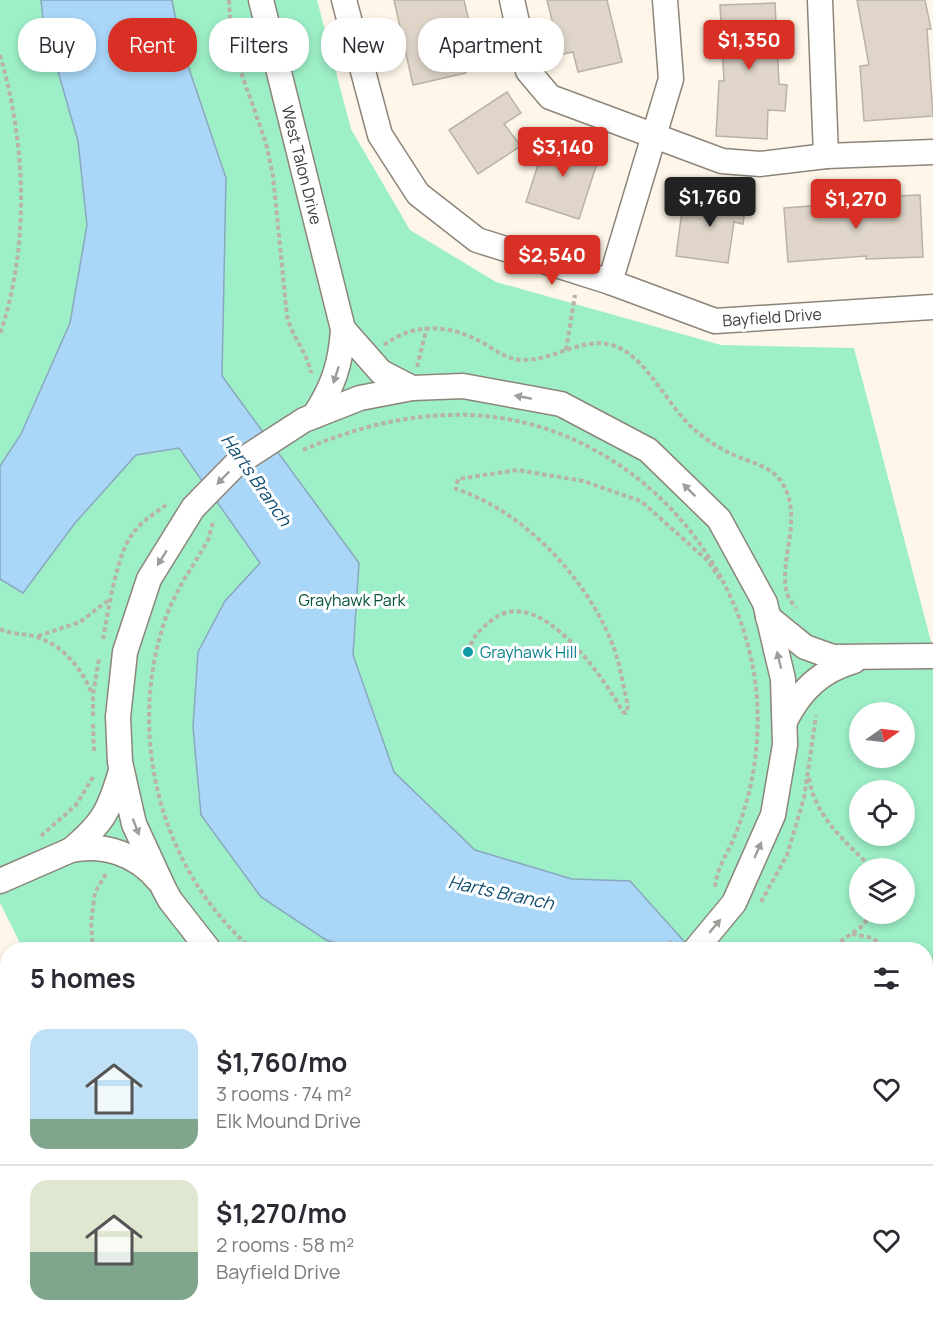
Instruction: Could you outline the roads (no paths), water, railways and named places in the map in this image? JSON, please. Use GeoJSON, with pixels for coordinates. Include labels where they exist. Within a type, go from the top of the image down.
{"type":"FeatureCollection","features":[{"type":"Feature","properties":{"kind":"street","name":"West Talon Drive"},"geometry":{"type":"LineString","coordinates":[[261,0],[343,329],[341,360],[334,381],[309,418]]}},
{"type":"Feature","properties":{"kind":"street","name":"Bayfield Drive"},"geometry":{"type":"LineString","coordinates":[[344,0],[380,135],[418,194],[477,240],[610,282],[715,321],[933,307]]}},
{"type":"Feature","properties":{"kind":"street"},"geometry":{"type":"LineString","coordinates":[[512,0],[528,71],[550,97],[655,134],[722,161],[760,164],[826,156],[933,152]]}},
{"type":"Feature","properties":{"kind":"street"},"geometry":{"type":"LineString","coordinates":[[610,282],[671,80],[665,0]]}},
{"type":"Feature","properties":{"kind":"street"},"geometry":{"type":"LineString","coordinates":[[820,0],[826,156]]}},
{"type":"Feature","properties":{"kind":"street","name":"West Talon Drive"},"geometry":{"type":"LineString","coordinates":[[343,329],[381,372],[412,388]]}},
{"type":"Feature","properties":{"kind":"street"},"geometry":{"type":"LineString","coordinates":[[202,942],[170,900],[134,824],[122,769],[118,717],[125,652],[148,579],[183,504],[236,464],[309,418],[360,398],[412,388],[463,386],[561,404],[648,450],[719,519],[765,603],[783,679],[785,745],[773,815],[734,903],[702,942]]}},
{"type":"Feature","properties":{"kind":"street"},"geometry":{"type":"LineString","coordinates":[[768,617],[805,647],[833,657],[933,656]]}},
{"type":"Feature","properties":{"kind":"street"},"geometry":{"type":"LineString","coordinates":[[784,721],[797,698],[814,680],[837,666],[862,658]]}},
{"type":"Feature","properties":{"kind":"street"},"geometry":{"type":"LineString","coordinates":[[71,850],[89,835],[110,809],[122,769]]}},
{"type":"Feature","properties":{"kind":"street"},"geometry":{"type":"LineString","coordinates":[[0,881],[71,850],[82,848],[112,850],[149,870],[164,889]]}},
{"type":"Feature","properties":{"kind":"water","name":"Harts Branch"},"geometry":{"type":"Polygon","coordinates":[[[41,0],[172,0],[175,18],[108,18],[108,72],[190,72],[226,178],[222,376],[359,563],[353,655],[394,772],[475,850],[572,879],[630,881],[685,942],[333,942],[326,940],[261,897],[201,815],[193,727],[198,652],[225,601],[260,563],[179,448],[136,455],[75,523],[23,593],[0,579],[0,466],[21,434],[70,323],[87,225],[78,141],[58,72],[96,72],[96,18],[43,18],[41,0]]]}},
{"type":"Feature","properties":{"kind":"place","name":"Grayhawk Hill"},"geometry":{"type":"Point","coordinates":[468,652]}},
{"type":"Feature","properties":{"kind":"park label","name":"Grayhawk Park"},"geometry":{"type":"Point","coordinates":[352,600]}}]}
